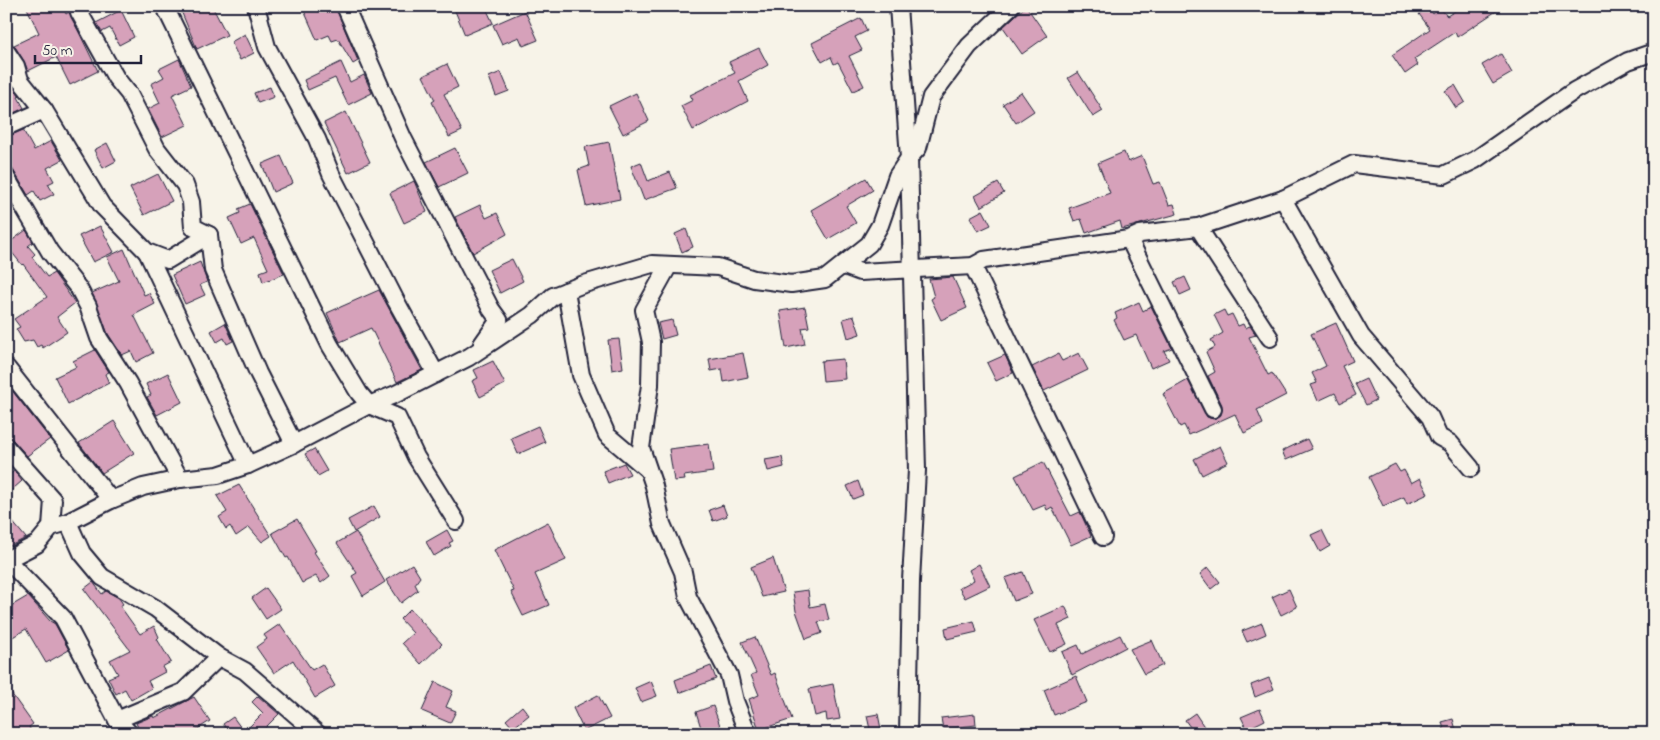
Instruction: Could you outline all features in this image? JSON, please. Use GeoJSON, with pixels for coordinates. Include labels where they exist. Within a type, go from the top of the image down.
{"type":"FeatureCollection","features":[{"type":"Feature","properties":{"kind":"street"},"geometry":{"type":"LineString","coordinates":[[80,6],[79,12],[116,78],[129,94],[157,149],[185,186],[192,202],[193,226],[209,236]]}},
{"type":"Feature","properties":{"kind":"street"},"geometry":{"type":"LineString","coordinates":[[256,6],[268,47],[396,301],[436,374]]}},
{"type":"Feature","properties":{"kind":"street"},"geometry":{"type":"LineString","coordinates":[[345,6],[402,138],[491,309],[499,320],[478,350]]}},
{"type":"Feature","properties":{"kind":"street"},"geometry":{"type":"LineString","coordinates":[[898,6],[909,158],[917,470],[911,581],[908,734]]}},
{"type":"Feature","properties":{"kind":"street"},"geometry":{"type":"LineString","coordinates":[[130,734],[117,720],[63,618],[6,559],[37,544],[51,527],[68,522],[111,500],[143,487],[180,479],[218,475],[248,465],[294,444],[369,405],[436,374],[478,350],[532,315],[553,296],[566,291],[652,264],[718,267],[754,279],[791,284],[825,279],[844,266],[869,244],[880,225],[897,176],[918,148],[930,97],[969,46],[1011,6]]}},
{"type":"Feature","properties":{"kind":"street"},"geometry":{"type":"LineString","coordinates":[[165,7],[330,344],[359,393],[369,405],[397,416],[416,457],[456,521]]}},
{"type":"Feature","properties":{"kind":"street"},"geometry":{"type":"LineString","coordinates":[[6,51],[16,66],[20,80],[44,110],[102,206],[146,252],[248,465]]}},
{"type":"Feature","properties":{"kind":"street"},"geometry":{"type":"LineString","coordinates":[[844,266],[860,272],[972,266],[984,260],[1129,239],[1140,234],[1198,227],[1283,199],[1354,164],[1444,175],[1475,160],[1574,91],[1628,61],[1654,52]]}},
{"type":"Feature","properties":{"kind":"street"},"geometry":{"type":"LineString","coordinates":[[6,127],[44,110]]}},
{"type":"Feature","properties":{"kind":"street"},"geometry":{"type":"LineString","coordinates":[[6,177],[50,252],[79,289],[88,306],[100,338],[128,383],[180,479]]}},
{"type":"Feature","properties":{"kind":"street"},"geometry":{"type":"LineString","coordinates":[[1283,199],[1361,336],[1430,417],[1439,437],[1450,443],[1471,468]]}},
{"type":"Feature","properties":{"kind":"street"},"geometry":{"type":"LineString","coordinates":[[1198,227],[1270,338]]}},
{"type":"Feature","properties":{"kind":"street"},"geometry":{"type":"LineString","coordinates":[[146,252],[168,260],[209,236]]}},
{"type":"Feature","properties":{"kind":"street"},"geometry":{"type":"LineString","coordinates":[[209,236],[212,270],[258,373],[294,444]]}},
{"type":"Feature","properties":{"kind":"street"},"geometry":{"type":"LineString","coordinates":[[1129,239],[1213,409]]}},
{"type":"Feature","properties":{"kind":"street"},"geometry":{"type":"LineString","coordinates":[[669,265],[644,310],[651,342],[650,385],[641,448],[654,486],[662,524],[683,572],[688,597],[729,675],[735,701],[748,734]]}},
{"type":"Feature","properties":{"kind":"street"},"geometry":{"type":"LineString","coordinates":[[972,266],[1103,537]]}},
{"type":"Feature","properties":{"kind":"street"},"geometry":{"type":"LineString","coordinates":[[566,291],[580,375],[607,435],[647,468]]}},
{"type":"Feature","properties":{"kind":"street"},"geometry":{"type":"LineString","coordinates":[[6,367],[111,500]]}},
{"type":"Feature","properties":{"kind":"street"},"geometry":{"type":"LineString","coordinates":[[6,447],[53,500],[51,527]]}},
{"type":"Feature","properties":{"kind":"street"},"geometry":{"type":"LineString","coordinates":[[68,522],[82,553],[102,577],[155,608],[219,657],[245,671],[318,734]]}},
{"type":"Feature","properties":{"kind":"street"},"geometry":{"type":"LineString","coordinates":[[117,720],[183,692],[219,657]]}},
{"type":"Feature","properties":{"kind":"building"},"geometry":{"type":"Polygon","coordinates":[[[26,6],[62,6],[66,14],[69,12],[98,71],[70,85],[56,57],[28,71],[14,45],[39,33],[26,6]]]}},
{"type":"Feature","properties":{"kind":"building"},"geometry":{"type":"Polygon","coordinates":[[[179,6],[212,6],[227,35],[197,49],[179,6]]]}},
{"type":"Feature","properties":{"kind":"building"},"geometry":{"type":"Polygon","coordinates":[[[302,6],[335,6],[358,61],[353,64],[338,39],[332,41],[329,35],[317,40],[302,6]]]}},
{"type":"Feature","properties":{"kind":"building"},"geometry":{"type":"Polygon","coordinates":[[[453,6],[485,6],[493,23],[465,35],[453,6]]]}},
{"type":"Feature","properties":{"kind":"building"},"geometry":{"type":"Polygon","coordinates":[[[1026,6],[1047,36],[1022,54],[1003,27],[1026,6]]]}},
{"type":"Feature","properties":{"kind":"building"},"geometry":{"type":"Polygon","coordinates":[[[1463,6],[1504,6],[1457,37],[1455,32],[1414,59],[1418,65],[1405,74],[1392,55],[1430,29],[1419,14],[1428,7],[1433,14],[1440,8],[1447,16],[1463,6]]]}},
{"type":"Feature","properties":{"kind":"building"},"geometry":{"type":"Polygon","coordinates":[[[121,10],[134,37],[119,45],[110,28],[102,32],[96,23],[121,10]]]}},
{"type":"Feature","properties":{"kind":"building"},"geometry":{"type":"Polygon","coordinates":[[[525,11],[538,40],[523,46],[519,37],[502,44],[493,25],[525,11]]]}},
{"type":"Feature","properties":{"kind":"building"},"geometry":{"type":"Polygon","coordinates":[[[861,18],[867,31],[855,37],[862,50],[849,56],[864,86],[853,91],[838,62],[834,64],[831,57],[822,62],[812,43],[861,18]]]}},
{"type":"Feature","properties":{"kind":"building"},"geometry":{"type":"Polygon","coordinates":[[[245,34],[254,53],[240,60],[231,42],[245,34]]]}},
{"type":"Feature","properties":{"kind":"building"},"geometry":{"type":"Polygon","coordinates":[[[759,48],[768,65],[739,81],[748,101],[693,130],[681,106],[693,100],[690,95],[735,73],[729,62],[759,48]]]}},
{"type":"Feature","properties":{"kind":"building"},"geometry":{"type":"Polygon","coordinates":[[[1501,54],[1512,73],[1493,84],[1482,65],[1501,54]]]}},
{"type":"Feature","properties":{"kind":"building"},"geometry":{"type":"Polygon","coordinates":[[[179,59],[191,86],[172,95],[187,125],[162,137],[148,109],[160,103],[151,84],[164,77],[159,69],[179,59]]]}},
{"type":"Feature","properties":{"kind":"building"},"geometry":{"type":"Polygon","coordinates":[[[341,62],[350,82],[364,75],[372,93],[348,105],[335,78],[308,90],[304,80],[341,62]]]}},
{"type":"Feature","properties":{"kind":"building"},"geometry":{"type":"Polygon","coordinates":[[[447,64],[458,87],[444,94],[462,131],[449,137],[432,102],[435,100],[423,76],[447,64]]]}},
{"type":"Feature","properties":{"kind":"building"},"geometry":{"type":"Polygon","coordinates":[[[6,69],[12,86],[20,96],[18,97],[24,108],[14,113],[8,102],[6,103],[6,69]]]}},
{"type":"Feature","properties":{"kind":"building"},"geometry":{"type":"Polygon","coordinates":[[[501,72],[509,91],[496,96],[489,77],[501,72]]]}},
{"type":"Feature","properties":{"kind":"building"},"geometry":{"type":"Polygon","coordinates":[[[1078,72],[1103,111],[1093,117],[1068,78],[1078,72]]]}},
{"type":"Feature","properties":{"kind":"building"},"geometry":{"type":"Polygon","coordinates":[[[1455,85],[1465,102],[1456,108],[1445,91],[1455,85]]]}},
{"type":"Feature","properties":{"kind":"building"},"geometry":{"type":"Polygon","coordinates":[[[270,87],[274,97],[258,103],[254,93],[270,87]]]}},
{"type":"Feature","properties":{"kind":"building"},"geometry":{"type":"Polygon","coordinates":[[[1021,92],[1034,111],[1016,123],[1003,104],[1021,92]]]}},
{"type":"Feature","properties":{"kind":"building"},"geometry":{"type":"Polygon","coordinates":[[[636,93],[649,121],[623,134],[609,106],[636,93]]]}},
{"type":"Feature","properties":{"kind":"building"},"geometry":{"type":"Polygon","coordinates":[[[346,112],[370,162],[348,173],[324,123],[346,112]]]}},
{"type":"Feature","properties":{"kind":"building"},"geometry":{"type":"Polygon","coordinates":[[[23,130],[34,150],[51,141],[62,160],[47,168],[54,181],[48,184],[54,194],[40,201],[34,191],[28,195],[6,158],[6,137],[23,130]]]}},
{"type":"Feature","properties":{"kind":"building"},"geometry":{"type":"Polygon","coordinates":[[[609,142],[620,199],[586,206],[578,170],[589,166],[585,147],[609,142]]]}},
{"type":"Feature","properties":{"kind":"building"},"geometry":{"type":"Polygon","coordinates":[[[107,143],[116,161],[103,168],[94,150],[107,143]]]}},
{"type":"Feature","properties":{"kind":"building"},"geometry":{"type":"Polygon","coordinates":[[[455,148],[468,173],[439,187],[426,162],[455,148]]]}},
{"type":"Feature","properties":{"kind":"building"},"geometry":{"type":"Polygon","coordinates":[[[1124,152],[1128,162],[1142,156],[1153,184],[1160,182],[1169,205],[1174,204],[1177,214],[1122,229],[1120,221],[1086,233],[1081,219],[1074,221],[1069,208],[1110,193],[1098,163],[1124,152]]]}},
{"type":"Feature","properties":{"kind":"building"},"geometry":{"type":"Polygon","coordinates":[[[281,156],[293,183],[273,192],[262,164],[281,156]]]}},
{"type":"Feature","properties":{"kind":"building"},"geometry":{"type":"Polygon","coordinates":[[[641,162],[648,181],[670,172],[677,188],[644,200],[631,166],[641,162]]]}},
{"type":"Feature","properties":{"kind":"building"},"geometry":{"type":"Polygon","coordinates":[[[158,174],[172,201],[144,215],[130,188],[158,174]]]}},
{"type":"Feature","properties":{"kind":"building"},"geometry":{"type":"Polygon","coordinates":[[[866,178],[873,190],[846,206],[856,223],[828,239],[811,210],[866,178]]]}},
{"type":"Feature","properties":{"kind":"building"},"geometry":{"type":"Polygon","coordinates":[[[414,181],[427,212],[404,223],[390,193],[414,181]]]}},
{"type":"Feature","properties":{"kind":"building"},"geometry":{"type":"Polygon","coordinates":[[[998,183],[1004,193],[981,207],[975,196],[998,183]]]}},
{"type":"Feature","properties":{"kind":"building"},"geometry":{"type":"Polygon","coordinates":[[[250,204],[284,274],[263,282],[260,272],[268,269],[254,238],[241,244],[229,218],[240,213],[238,209],[250,204]]]}},
{"type":"Feature","properties":{"kind":"building"},"geometry":{"type":"Polygon","coordinates":[[[480,205],[486,218],[497,213],[507,234],[473,253],[455,217],[480,205]]]}},
{"type":"Feature","properties":{"kind":"building"},"geometry":{"type":"Polygon","coordinates":[[[983,210],[991,225],[978,231],[970,217],[983,210]]]}},
{"type":"Feature","properties":{"kind":"building"},"geometry":{"type":"Polygon","coordinates":[[[100,226],[114,252],[93,262],[79,236],[100,226]]]}},
{"type":"Feature","properties":{"kind":"building"},"geometry":{"type":"Polygon","coordinates":[[[686,229],[693,247],[682,252],[675,234],[686,229]]]}},
{"type":"Feature","properties":{"kind":"building"},"geometry":{"type":"Polygon","coordinates":[[[26,230],[33,242],[28,246],[35,254],[32,257],[47,277],[54,273],[75,303],[57,317],[67,332],[43,348],[41,345],[37,347],[33,340],[24,342],[16,329],[20,327],[14,319],[47,297],[23,264],[6,245],[26,230]]]}},
{"type":"Feature","properties":{"kind":"building"},"geometry":{"type":"Polygon","coordinates":[[[124,249],[144,295],[149,293],[155,304],[134,315],[153,353],[136,362],[131,351],[122,355],[108,334],[92,293],[119,281],[107,257],[124,249]]]}},
{"type":"Feature","properties":{"kind":"building"},"geometry":{"type":"Polygon","coordinates":[[[512,259],[523,281],[500,293],[489,270],[512,259]]]}},
{"type":"Feature","properties":{"kind":"building"},"geometry":{"type":"Polygon","coordinates":[[[200,262],[207,282],[200,285],[205,295],[185,304],[172,275],[200,262]]]}},
{"type":"Feature","properties":{"kind":"building"},"geometry":{"type":"Polygon","coordinates":[[[953,277],[967,308],[941,320],[931,299],[934,297],[929,279],[953,277]]]}},
{"type":"Feature","properties":{"kind":"building"},"geometry":{"type":"Polygon","coordinates":[[[1185,277],[1191,290],[1180,295],[1174,282],[1185,277]]]}},
{"type":"Feature","properties":{"kind":"building"},"geometry":{"type":"Polygon","coordinates":[[[379,290],[422,370],[397,382],[371,328],[340,342],[327,313],[379,290]]]}},
{"type":"Feature","properties":{"kind":"building"},"geometry":{"type":"Polygon","coordinates":[[[1139,302],[1143,311],[1151,306],[1172,348],[1164,351],[1169,360],[1151,368],[1136,335],[1124,340],[1114,320],[1117,318],[1115,313],[1139,302]]]}},
{"type":"Feature","properties":{"kind":"building"},"geometry":{"type":"Polygon","coordinates":[[[805,307],[809,327],[802,328],[805,344],[786,348],[780,311],[805,307]]]}},
{"type":"Feature","properties":{"kind":"building"},"geometry":{"type":"Polygon","coordinates":[[[1224,310],[1227,316],[1232,314],[1238,326],[1243,324],[1245,328],[1250,326],[1256,335],[1249,337],[1268,375],[1272,373],[1286,395],[1257,410],[1263,424],[1244,433],[1235,414],[1189,435],[1184,425],[1180,427],[1163,394],[1188,380],[1207,417],[1213,419],[1221,415],[1222,405],[1208,376],[1215,372],[1206,352],[1215,347],[1211,340],[1223,333],[1214,315],[1224,310]]]}},
{"type":"Feature","properties":{"kind":"building"},"geometry":{"type":"Polygon","coordinates":[[[854,316],[860,334],[848,338],[843,319],[854,316]]]}},
{"type":"Feature","properties":{"kind":"building"},"geometry":{"type":"Polygon","coordinates":[[[672,320],[676,335],[662,339],[658,323],[672,320]]]}},
{"type":"Feature","properties":{"kind":"building"},"geometry":{"type":"Polygon","coordinates":[[[225,323],[233,341],[227,344],[224,338],[217,342],[211,331],[225,323]]]}},
{"type":"Feature","properties":{"kind":"building"},"geometry":{"type":"Polygon","coordinates":[[[1336,323],[1353,361],[1342,366],[1356,395],[1340,403],[1335,393],[1318,401],[1311,385],[1317,383],[1312,373],[1326,366],[1311,334],[1336,323]]]}},
{"type":"Feature","properties":{"kind":"building"},"geometry":{"type":"Polygon","coordinates":[[[619,339],[623,368],[612,370],[608,340],[619,339]]]}},
{"type":"Feature","properties":{"kind":"building"},"geometry":{"type":"Polygon","coordinates":[[[95,350],[109,372],[105,374],[109,383],[68,404],[55,377],[76,367],[73,361],[95,350]]]}},
{"type":"Feature","properties":{"kind":"building"},"geometry":{"type":"Polygon","coordinates":[[[743,353],[748,377],[724,382],[722,369],[711,371],[709,359],[743,353]]]}},
{"type":"Feature","properties":{"kind":"building"},"geometry":{"type":"Polygon","coordinates":[[[1079,353],[1088,370],[1044,391],[1032,367],[1058,354],[1062,361],[1079,353]]]}},
{"type":"Feature","properties":{"kind":"building"},"geometry":{"type":"Polygon","coordinates":[[[1005,355],[1013,373],[996,381],[987,363],[1005,355]]]}},
{"type":"Feature","properties":{"kind":"building"},"geometry":{"type":"Polygon","coordinates":[[[843,359],[845,379],[823,381],[821,361],[843,359]]]}},
{"type":"Feature","properties":{"kind":"building"},"geometry":{"type":"Polygon","coordinates":[[[493,361],[505,384],[480,397],[472,381],[478,378],[474,370],[493,361]]]}},
{"type":"Feature","properties":{"kind":"building"},"geometry":{"type":"Polygon","coordinates":[[[168,373],[182,402],[157,415],[147,397],[151,395],[146,384],[168,373]]]}},
{"type":"Feature","properties":{"kind":"building"},"geometry":{"type":"Polygon","coordinates":[[[1366,379],[1376,400],[1366,405],[1355,384],[1366,379]]]}},
{"type":"Feature","properties":{"kind":"building"},"geometry":{"type":"Polygon","coordinates":[[[10,388],[50,439],[27,456],[6,432],[6,391],[10,388]]]}},
{"type":"Feature","properties":{"kind":"building"},"geometry":{"type":"Polygon","coordinates":[[[114,421],[134,453],[102,473],[79,443],[114,421]]]}},
{"type":"Feature","properties":{"kind":"building"},"geometry":{"type":"Polygon","coordinates":[[[538,426],[545,442],[518,454],[511,438],[538,426]]]}},
{"type":"Feature","properties":{"kind":"building"},"geometry":{"type":"Polygon","coordinates":[[[1307,439],[1312,449],[1286,460],[1282,451],[1307,439]]]}},
{"type":"Feature","properties":{"kind":"building"},"geometry":{"type":"Polygon","coordinates":[[[709,444],[713,472],[684,476],[685,480],[674,481],[669,449],[709,444]]]}},
{"type":"Feature","properties":{"kind":"building"},"geometry":{"type":"Polygon","coordinates":[[[1220,446],[1228,462],[1202,475],[1194,459],[1220,446]]]}},
{"type":"Feature","properties":{"kind":"building"},"geometry":{"type":"Polygon","coordinates":[[[314,449],[327,471],[318,476],[305,454],[314,449]]]}},
{"type":"Feature","properties":{"kind":"building"},"geometry":{"type":"Polygon","coordinates":[[[782,457],[784,467],[768,471],[765,460],[782,457]]]}},
{"type":"Feature","properties":{"kind":"building"},"geometry":{"type":"Polygon","coordinates":[[[1043,462],[1071,516],[1080,512],[1091,536],[1071,545],[1052,507],[1047,510],[1045,505],[1033,510],[1015,476],[1043,462]]]}},
{"type":"Feature","properties":{"kind":"building"},"geometry":{"type":"Polygon","coordinates":[[[624,463],[630,474],[608,483],[603,471],[624,463]]]}},
{"type":"Feature","properties":{"kind":"building"},"geometry":{"type":"Polygon","coordinates":[[[1395,464],[1400,472],[1404,470],[1411,483],[1420,478],[1428,494],[1407,504],[1404,497],[1383,506],[1369,477],[1395,464]]]}},
{"type":"Feature","properties":{"kind":"building"},"geometry":{"type":"Polygon","coordinates":[[[14,471],[22,481],[6,495],[6,478],[14,471]]]}},
{"type":"Feature","properties":{"kind":"building"},"geometry":{"type":"Polygon","coordinates":[[[858,481],[863,495],[853,499],[847,486],[858,481]]]}},
{"type":"Feature","properties":{"kind":"building"},"geometry":{"type":"Polygon","coordinates":[[[239,485],[271,536],[262,542],[249,527],[236,536],[230,526],[226,529],[219,517],[227,512],[217,496],[239,485]]]}},
{"type":"Feature","properties":{"kind":"building"},"geometry":{"type":"Polygon","coordinates":[[[723,505],[727,516],[713,521],[709,510],[723,505]]]}},
{"type":"Feature","properties":{"kind":"building"},"geometry":{"type":"Polygon","coordinates":[[[374,506],[380,517],[354,532],[348,520],[374,506]]]}},
{"type":"Feature","properties":{"kind":"building"},"geometry":{"type":"Polygon","coordinates":[[[6,514],[26,538],[10,546],[6,541],[6,514]]]}},
{"type":"Feature","properties":{"kind":"building"},"geometry":{"type":"Polygon","coordinates":[[[297,519],[316,551],[314,552],[330,576],[321,583],[316,576],[302,583],[272,533],[297,519]]]}},
{"type":"Feature","properties":{"kind":"building"},"geometry":{"type":"Polygon","coordinates":[[[548,522],[566,560],[535,574],[549,605],[523,616],[511,592],[514,591],[494,550],[548,522]]]}},
{"type":"Feature","properties":{"kind":"building"},"geometry":{"type":"Polygon","coordinates":[[[447,530],[453,541],[449,543],[451,546],[434,556],[426,542],[447,530]]]}},
{"type":"Feature","properties":{"kind":"building"},"geometry":{"type":"Polygon","coordinates":[[[1322,530],[1330,546],[1320,552],[1311,535],[1322,530]]]}},
{"type":"Feature","properties":{"kind":"building"},"geometry":{"type":"Polygon","coordinates":[[[356,532],[385,582],[363,596],[352,576],[357,573],[337,543],[356,532]]]}},
{"type":"Feature","properties":{"kind":"building"},"geometry":{"type":"Polygon","coordinates":[[[773,558],[784,592],[762,597],[751,567],[773,558]]]}},
{"type":"Feature","properties":{"kind":"building"},"geometry":{"type":"Polygon","coordinates":[[[412,564],[420,577],[415,584],[418,590],[401,603],[386,580],[412,564]]]}},
{"type":"Feature","properties":{"kind":"building"},"geometry":{"type":"Polygon","coordinates":[[[979,564],[990,586],[965,598],[959,588],[974,580],[969,570],[979,564]]]}},
{"type":"Feature","properties":{"kind":"building"},"geometry":{"type":"Polygon","coordinates":[[[1208,567],[1220,582],[1211,589],[1200,574],[1208,567]]]}},
{"type":"Feature","properties":{"kind":"building"},"geometry":{"type":"Polygon","coordinates":[[[1023,572],[1032,594],[1014,601],[1005,578],[1023,572]]]}},
{"type":"Feature","properties":{"kind":"building"},"geometry":{"type":"Polygon","coordinates":[[[93,582],[102,594],[106,591],[119,598],[123,604],[120,606],[140,634],[154,626],[159,637],[157,639],[171,662],[162,667],[165,672],[148,681],[152,688],[131,700],[125,689],[116,694],[108,678],[118,674],[110,660],[130,650],[84,589],[93,582]]]}},
{"type":"Feature","properties":{"kind":"building"},"geometry":{"type":"Polygon","coordinates":[[[266,588],[281,609],[266,619],[252,598],[266,588]]]}},
{"type":"Feature","properties":{"kind":"building"},"geometry":{"type":"Polygon","coordinates":[[[1289,589],[1297,607],[1281,615],[1272,597],[1289,589]]]}},
{"type":"Feature","properties":{"kind":"building"},"geometry":{"type":"Polygon","coordinates":[[[808,590],[810,607],[825,604],[829,620],[818,622],[822,633],[806,639],[796,611],[793,592],[808,590]]]}},
{"type":"Feature","properties":{"kind":"building"},"geometry":{"type":"Polygon","coordinates":[[[28,596],[50,621],[55,624],[69,650],[46,663],[26,629],[6,641],[6,609],[28,596]]]}},
{"type":"Feature","properties":{"kind":"building"},"geometry":{"type":"Polygon","coordinates":[[[1065,606],[1071,619],[1058,625],[1067,644],[1050,652],[1034,620],[1065,606]]]}},
{"type":"Feature","properties":{"kind":"building"},"geometry":{"type":"Polygon","coordinates":[[[410,609],[442,644],[421,664],[402,643],[413,633],[400,619],[410,609]]]}},
{"type":"Feature","properties":{"kind":"building"},"geometry":{"type":"Polygon","coordinates":[[[974,621],[977,632],[947,639],[945,628],[974,621]]]}},
{"type":"Feature","properties":{"kind":"building"},"geometry":{"type":"Polygon","coordinates":[[[1262,623],[1266,634],[1247,642],[1242,631],[1262,623]]]}},
{"type":"Feature","properties":{"kind":"building"},"geometry":{"type":"Polygon","coordinates":[[[280,624],[312,670],[322,664],[335,686],[315,698],[293,660],[274,673],[256,647],[267,639],[264,635],[280,624]]]}},
{"type":"Feature","properties":{"kind":"building"},"geometry":{"type":"Polygon","coordinates":[[[1120,635],[1126,647],[1072,675],[1062,652],[1078,645],[1082,654],[1120,635]]]}},
{"type":"Feature","properties":{"kind":"building"},"geometry":{"type":"Polygon","coordinates":[[[755,637],[771,675],[775,673],[792,719],[759,730],[749,699],[759,695],[751,675],[756,673],[742,642],[755,637]]]}},
{"type":"Feature","properties":{"kind":"building"},"geometry":{"type":"Polygon","coordinates":[[[1152,640],[1163,665],[1144,674],[1130,649],[1152,640]]]}},
{"type":"Feature","properties":{"kind":"building"},"geometry":{"type":"Polygon","coordinates":[[[711,666],[716,679],[679,693],[675,680],[711,666]]]}},
{"type":"Feature","properties":{"kind":"building"},"geometry":{"type":"Polygon","coordinates":[[[1076,676],[1087,702],[1054,715],[1044,690],[1076,676]]]}},
{"type":"Feature","properties":{"kind":"building"},"geometry":{"type":"Polygon","coordinates":[[[1269,678],[1274,689],[1255,697],[1251,685],[1269,678]]]}},
{"type":"Feature","properties":{"kind":"building"},"geometry":{"type":"Polygon","coordinates":[[[651,681],[657,696],[641,702],[635,688],[651,681]]]}},
{"type":"Feature","properties":{"kind":"building"},"geometry":{"type":"Polygon","coordinates":[[[435,682],[453,691],[446,707],[456,711],[450,723],[422,711],[435,682]]]}},
{"type":"Feature","properties":{"kind":"building"},"geometry":{"type":"Polygon","coordinates":[[[833,684],[840,719],[827,721],[826,713],[815,716],[809,689],[833,684]]]}},
{"type":"Feature","properties":{"kind":"building"},"geometry":{"type":"Polygon","coordinates":[[[6,686],[33,724],[29,727],[33,734],[6,734],[6,686]]]}},
{"type":"Feature","properties":{"kind":"building"},"geometry":{"type":"Polygon","coordinates":[[[598,695],[610,718],[584,731],[573,708],[598,695]]]}},
{"type":"Feature","properties":{"kind":"building"},"geometry":{"type":"Polygon","coordinates":[[[258,696],[279,714],[259,734],[230,734],[223,724],[233,717],[244,732],[263,713],[252,702],[258,696]]]}},
{"type":"Feature","properties":{"kind":"building"},"geometry":{"type":"Polygon","coordinates":[[[194,697],[210,721],[190,734],[141,734],[136,723],[153,716],[154,718],[194,697]]]}},
{"type":"Feature","properties":{"kind":"building"},"geometry":{"type":"Polygon","coordinates":[[[522,706],[529,715],[513,728],[506,720],[522,706]]]}},
{"type":"Feature","properties":{"kind":"building"},"geometry":{"type":"Polygon","coordinates":[[[713,706],[723,734],[703,734],[696,712],[713,706]]]}},
{"type":"Feature","properties":{"kind":"building"},"geometry":{"type":"Polygon","coordinates":[[[1260,709],[1265,720],[1247,729],[1241,717],[1260,709]]]}},
{"type":"Feature","properties":{"kind":"building"},"geometry":{"type":"Polygon","coordinates":[[[1195,713],[1209,734],[1195,734],[1185,720],[1195,713]]]}},
{"type":"Feature","properties":{"kind":"building"},"geometry":{"type":"Polygon","coordinates":[[[878,714],[882,734],[871,734],[867,716],[878,714]]]}},
{"type":"Feature","properties":{"kind":"building"},"geometry":{"type":"Polygon","coordinates":[[[975,714],[976,725],[943,729],[941,718],[975,714]]]}},
{"type":"Feature","properties":{"kind":"building"},"geometry":{"type":"Polygon","coordinates":[[[1453,719],[1457,734],[1445,734],[1442,722],[1453,719]]]}}]}
